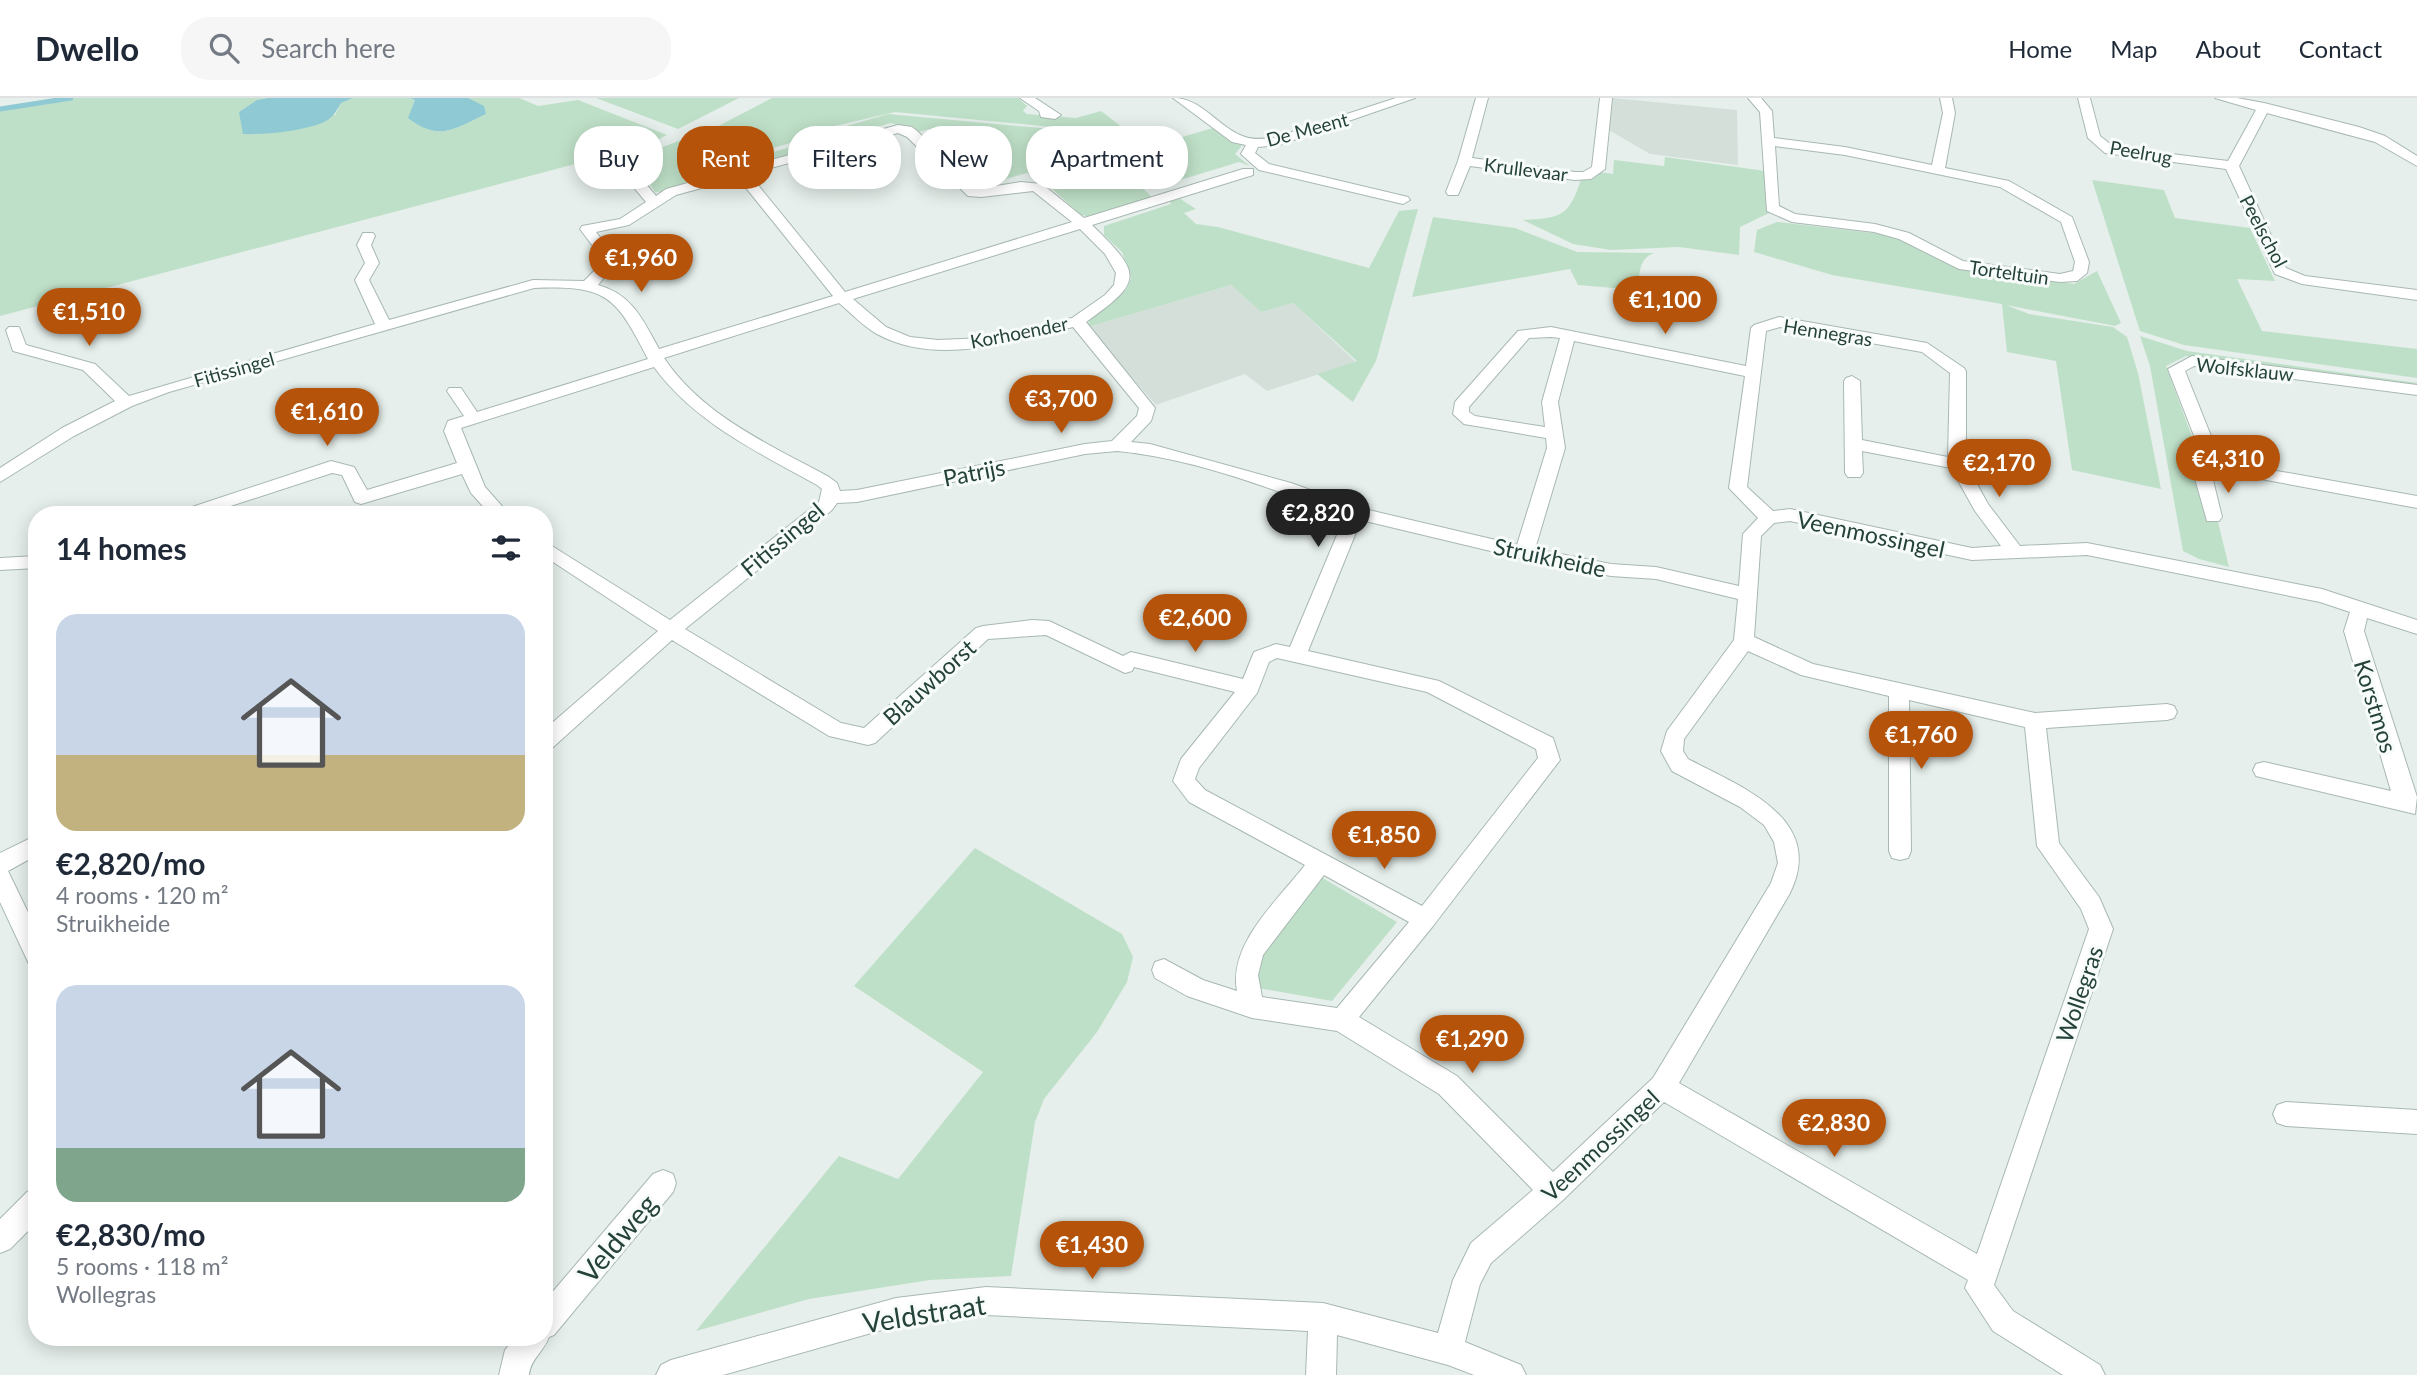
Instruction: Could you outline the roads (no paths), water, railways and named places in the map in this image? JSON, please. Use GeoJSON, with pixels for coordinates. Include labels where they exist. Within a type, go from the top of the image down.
{"type":"FeatureCollection","features":[{"type":"Feature","properties":{"kind":"street"},"geometry":{"type":"LineString","coordinates":[[1026,98],[1045,110],[1045,114],[1055,115]]}},
{"type":"Feature","properties":{"kind":"street"},"geometry":{"type":"LineString","coordinates":[[1179,98],[1237,139],[1253,143]]}},
{"type":"Feature","properties":{"kind":"street","name":"De Meent"},"geometry":{"type":"LineString","coordinates":[[1403,200],[1264,167],[1248,154],[1253,143],[1274,142],[1409,98]]}},
{"type":"Feature","properties":{"kind":"street","name":"Krullevaar"},"geometry":{"type":"LineString","coordinates":[[1453,192],[1465,161],[1482,98]]}},
{"type":"Feature","properties":{"kind":"street","name":"Krullevaar"},"geometry":{"type":"LineString","coordinates":[[1465,161],[1575,176],[1594,173],[1598,169],[1606,98]]}},
{"type":"Feature","properties":{"kind":"street","name":"Torteltuin"},"geometry":{"type":"LineString","coordinates":[[1754,98],[1766,111],[1772,208],[1779,214],[1875,228],[1904,236],[1959,265],[2060,278],[2072,278],[2080,273],[2082,262],[2063,216],[2004,184],[1938,168],[1820,147],[1768,141]]}},
{"type":"Feature","properties":{"kind":"street"},"geometry":{"type":"LineString","coordinates":[[1938,168],[1949,113],[1946,98]]}},
{"type":"Feature","properties":{"kind":"street","name":"Peelrug"},"geometry":{"type":"LineString","coordinates":[[2084,98],[2094,138],[2110,150],[2232,166]]}},
{"type":"Feature","properties":{"kind":"street"},"geometry":{"type":"LineString","coordinates":[[2221,98],[2354,130],[2380,139],[2417,162]]}},
{"type":"Feature","properties":{"kind":"street","name":"Peelschol"},"geometry":{"type":"LineString","coordinates":[[2264,107],[2232,166],[2280,271],[2302,280],[2417,295]]}},
{"type":"Feature","properties":{"kind":"street","name":"Korhoender"},"geometry":{"type":"LineString","coordinates":[[754,189],[843,299],[881,330],[906,341],[938,345],[985,343],[1077,321],[1110,298],[1121,286],[1124,273],[1111,252],[1084,225],[1037,187],[1027,185],[993,193],[973,193],[907,130],[898,129],[774,164]]}},
{"type":"Feature","properties":{"kind":"street","name":"De Meent"},"geometry":{"type":"LineString","coordinates":[[1084,225],[1248,172]]}},
{"type":"Feature","properties":{"kind":"street"},"geometry":{"type":"LineString","coordinates":[[642,189],[653,202]]}},
{"type":"Feature","properties":{"kind":"street","name":"Korhoender"},"geometry":{"type":"LineString","coordinates":[[587,287],[604,269],[605,253],[587,229],[624,222],[648,208],[653,202],[682,189]]}},
{"type":"Feature","properties":{"kind":"street"},"geometry":{"type":"LineString","coordinates":[[493,506],[477,489],[452,431],[454,425],[547,398],[656,359],[1084,225]]}},
{"type":"Feature","properties":{"kind":"street"},"geometry":{"type":"LineString","coordinates":[[368,236],[364,245],[372,263],[362,280],[384,326]]}},
{"type":"Feature","properties":{"kind":"street","name":"Fitissingel"},"geometry":{"type":"LineString","coordinates":[[0,477],[68,432],[126,402],[163,389],[533,284],[560,282],[587,287],[617,298],[627,307],[656,359],[695,402],[727,426],[823,481],[831,488],[831,497],[825,506],[671,629],[553,735]]}},
{"type":"Feature","properties":{"kind":"street"},"geometry":{"type":"LineString","coordinates":[[1077,321],[1147,408],[1145,417],[1117,446]]}},
{"type":"Feature","properties":{"kind":"street","name":"Hennegras"},"geometry":{"type":"LineString","coordinates":[[1769,518],[1738,488],[1759,328],[1779,322],[1927,348],[1958,371],[1956,464]]}},
{"type":"Feature","properties":{"kind":"street"},"geometry":{"type":"LineString","coordinates":[[14,330],[19,348],[89,367],[126,402]]}},
{"type":"Feature","properties":{"kind":"street"},"geometry":{"type":"LineString","coordinates":[[1554,434],[1470,420],[1461,414],[1461,406],[1524,334],[1551,332],[1755,373]]}},
{"type":"Feature","properties":{"kind":"street"},"geometry":{"type":"LineString","coordinates":[[1524,553],[1556,448],[1550,402],[1568,336]]}},
{"type":"Feature","properties":{"kind":"street","name":"Wolfsklauw"},"geometry":{"type":"LineString","coordinates":[[2214,465],[2176,369],[2192,361],[2417,390]]}},
{"type":"Feature","properties":{"kind":"street","name":"Hennegras"},"geometry":{"type":"LineString","coordinates":[[1852,381],[1854,473]]}},
{"type":"Feature","properties":{"kind":"street"},"geometry":{"type":"LineString","coordinates":[[455,391],[473,418]]}},
{"type":"Feature","properties":{"kind":"street"},"geometry":{"type":"LineString","coordinates":[[1853,444],[1956,464],[1981,507],[2015,552]]}},
{"type":"Feature","properties":{"kind":"street","name":"Patrijs"},"geometry":{"type":"LineString","coordinates":[[831,497],[857,496],[1085,449],[1117,446],[1150,449],[1285,486]]}},
{"type":"Feature","properties":{"kind":"street"},"geometry":{"type":"LineString","coordinates":[[2213,517],[2203,475],[2214,465],[2417,502]]}},
{"type":"Feature","properties":{"kind":"street"},"geometry":{"type":"LineString","coordinates":[[213,506],[331,467],[341,466],[349,470],[361,498],[468,466]]}},
{"type":"Feature","properties":{"kind":"street","name":"Struikheide"},"geometry":{"type":"LineString","coordinates":[[1285,486],[1355,513],[1524,553],[1611,570],[1656,573],[1746,594]]}},
{"type":"Feature","properties":{"kind":"street"},"geometry":{"type":"LineString","coordinates":[[1296,656],[1355,513]]}},
{"type":"Feature","properties":{"kind":"street","name":"Veenmossingel"},"geometry":{"type":"LineString","coordinates":[[1448,1350],[1467,1280],[1481,1252],[1553,1191],[1662,1087],[1782,886],[1789,863],[1785,841],[1772,819],[1748,801],[1680,765],[1672,751],[1674,737],[1744,641],[1752,534],[1769,518],[1790,515],[1972,554],[2087,549],[2286,588],[2417,628]]}},
{"type":"Feature","properties":{"kind":"street"},"geometry":{"type":"LineString","coordinates":[[553,553],[671,629]]}},
{"type":"Feature","properties":{"kind":"street"},"geometry":{"type":"LineString","coordinates":[[0,564],[28,562]]}},
{"type":"Feature","properties":{"kind":"street","name":"Korstmos"},"geometry":{"type":"LineString","coordinates":[[2360,609],[2354,631],[2411,804]]}},
{"type":"Feature","properties":{"kind":"street","name":"Blauwborst"},"geometry":{"type":"LineString","coordinates":[[671,629],[836,730],[868,737],[983,634],[1032,627],[1049,628],[1128,662],[1250,688]]}},
{"type":"Feature","properties":{"kind":"street"},"geometry":{"type":"LineString","coordinates":[[1744,641],[1808,670],[2035,721],[2167,712]]}},
{"type":"Feature","properties":{"kind":"street"},"geometry":{"type":"LineString","coordinates":[[1342,1020],[1425,919],[1549,760],[1546,744],[1432,686],[1276,651],[1261,657],[1250,688],[1189,765],[1184,781],[1197,796],[1425,919]]}},
{"type":"Feature","properties":{"kind":"street"},"geometry":{"type":"LineString","coordinates":[[1899,691],[1900,851]]}},
{"type":"Feature","properties":{"kind":"street","name":"Wollegras"},"geometry":{"type":"LineString","coordinates":[[1983,1273],[2101,929],[2091,904],[2048,846],[2035,721]]}},
{"type":"Feature","properties":{"kind":"street","name":"Korstmos"},"geometry":{"type":"LineString","coordinates":[[2264,770],[2411,804]]}},
{"type":"Feature","properties":{"kind":"street"},"geometry":{"type":"LineString","coordinates":[[0,864],[28,849]]}},
{"type":"Feature","properties":{"kind":"street"},"geometry":{"type":"LineString","coordinates":[[1252,1007],[1246,975],[1252,951],[1321,862]]}},
{"type":"Feature","properties":{"kind":"street"},"geometry":{"type":"LineString","coordinates":[[0,877],[28,938]]}},
{"type":"Feature","properties":{"kind":"street"},"geometry":{"type":"LineString","coordinates":[[1164,970],[1196,988],[1252,1007],[1342,1020],[1448,1085],[1553,1191]]}},
{"type":"Feature","properties":{"kind":"street"},"geometry":{"type":"LineString","coordinates":[[1662,1087],[1983,1273],[1979,1288],[2003,1321],[2090,1375]]}},
{"type":"Feature","properties":{"kind":"street"},"geometry":{"type":"LineString","coordinates":[[2286,1114],[2417,1122]]}},
{"type":"Feature","properties":{"kind":"street","name":"Veldweg"},"geometry":{"type":"LineString","coordinates":[[553,1314],[663,1183]]}},
{"type":"Feature","properties":{"kind":"street"},"geometry":{"type":"LineString","coordinates":[[0,1239],[28,1211]]}},
{"type":"Feature","properties":{"kind":"street","name":"Veldstraat"},"geometry":{"type":"LineString","coordinates":[[671,1375],[896,1312],[986,1301],[1323,1317],[1448,1350],[1511,1375]]}},
{"type":"Feature","properties":{"kind":"street"},"geometry":{"type":"LineString","coordinates":[[1321,1375],[1323,1317]]}},
{"type":"Feature","properties":{"kind":"street"},"geometry":{"type":"LineString","coordinates":[[514,1375],[515,1360],[527,1346]]}},
{"type":"Feature","properties":{"kind":"water"},"geometry":{"type":"Polygon","coordinates":[[[353,98],[341,103],[328,119],[313,126],[283,132],[243,134],[239,112],[257,100],[353,98]]]}},
{"type":"Feature","properties":{"kind":"water"},"geometry":{"type":"Polygon","coordinates":[[[410,98],[468,98],[484,106],[486,114],[447,131],[429,130],[408,118],[415,100],[410,98]]]}},
{"type":"Feature","properties":{"kind":"waterway"},"geometry":{"type":"LineString","coordinates":[[0,109],[71,98]]}}]}
